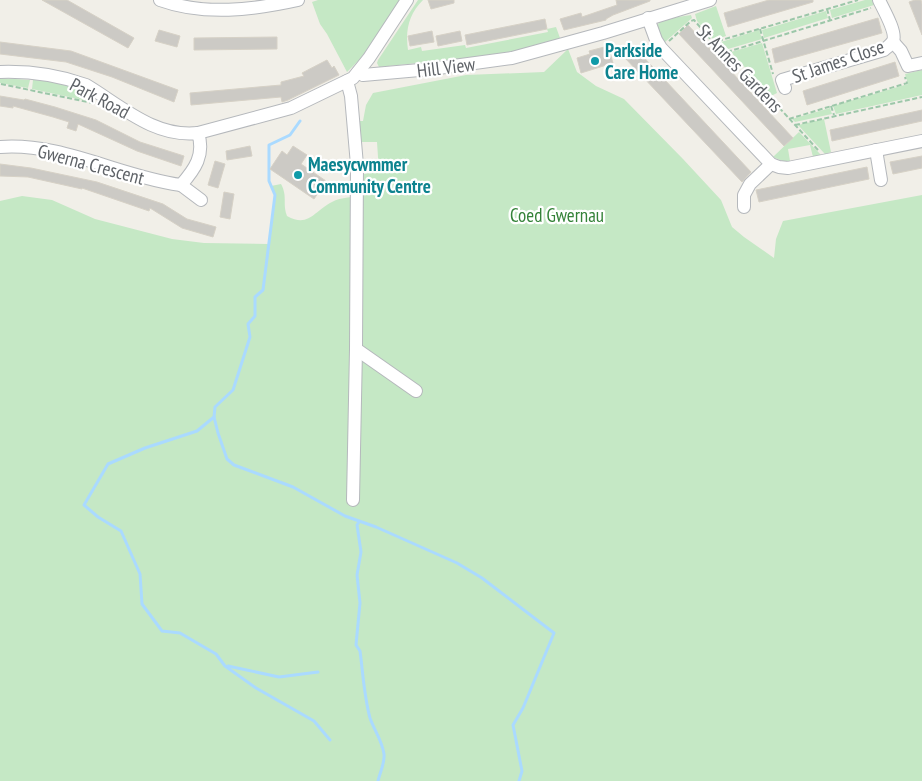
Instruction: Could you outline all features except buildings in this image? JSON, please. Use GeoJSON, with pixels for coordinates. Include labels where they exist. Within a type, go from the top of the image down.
{"type":"FeatureCollection","features":[{"type":"Feature","properties":{"kind":"street"},"geometry":{"type":"LineString","coordinates":[[160,0],[182,6],[226,10],[273,6],[298,0]]}},
{"type":"Feature","properties":{"kind":"street"},"geometry":{"type":"LineString","coordinates":[[181,185],[198,162],[200,148],[198,133],[291,108],[347,81],[358,72],[407,0]]}},
{"type":"Feature","properties":{"kind":"street","name":"Hill View"},"geometry":{"type":"LineString","coordinates":[[358,72],[363,75],[431,69],[512,58],[603,33],[703,1]]}},
{"type":"Feature","properties":{"kind":"street","name":"St James Close"},"geometry":{"type":"LineString","coordinates":[[784,88],[782,80],[884,50],[893,42],[894,34],[880,2]]}},
{"type":"Feature","properties":{"kind":"street"},"geometry":{"type":"LineString","coordinates":[[648,18],[661,48],[771,164],[779,168],[788,168],[922,141]]}},
{"type":"Feature","properties":{"kind":"street"},"geometry":{"type":"LineString","coordinates":[[893,42],[901,51],[908,66],[922,62]]}},
{"type":"Feature","properties":{"kind":"street","name":"Park Road"},"geometry":{"type":"LineString","coordinates":[[0,72],[33,72],[75,81],[86,85],[156,127],[182,134],[198,133]]}},
{"type":"Feature","properties":{"kind":"street"},"geometry":{"type":"LineString","coordinates":[[347,81],[351,96],[357,165],[353,500]]}},
{"type":"Feature","properties":{"kind":"street","name":"Gwerna Crescent"},"geometry":{"type":"LineString","coordinates":[[0,147],[43,149],[157,182],[181,185],[201,200]]}},
{"type":"Feature","properties":{"kind":"street"},"geometry":{"type":"LineString","coordinates":[[876,150],[881,180]]}},
{"type":"Feature","properties":{"kind":"street"},"geometry":{"type":"LineString","coordinates":[[744,208],[744,195],[750,184],[771,164]]}},
{"type":"Feature","properties":{"kind":"street"},"geometry":{"type":"LineString","coordinates":[[356,349],[416,392]]}},
{"type":"Feature","properties":{"kind":"path"},"geometry":{"type":"LineString","coordinates":[[718,41],[858,0]]}},
{"type":"Feature","properties":{"kind":"path","name":"St James Close"},"geometry":{"type":"LineString","coordinates":[[727,52],[830,20],[880,2]]}},
{"type":"Feature","properties":{"kind":"path"},"geometry":{"type":"LineString","coordinates":[[827,9],[830,20]]}},
{"type":"Feature","properties":{"kind":"path","name":"St Annes Gardens"},"geometry":{"type":"LineString","coordinates":[[661,48],[694,20],[713,42],[718,41],[824,156],[825,161]]}},
{"type":"Feature","properties":{"kind":"path"},"geometry":{"type":"LineString","coordinates":[[760,29],[773,74]]}},
{"type":"Feature","properties":{"kind":"path","name":"St James Close"},"geometry":{"type":"LineString","coordinates":[[789,119],[907,83],[904,74],[908,66]]}},
{"type":"Feature","properties":{"kind":"path"},"geometry":{"type":"LineString","coordinates":[[0,84],[93,104],[97,103]]}},
{"type":"Feature","properties":{"kind":"path","name":"St Annes Gardens"},"geometry":{"type":"LineString","coordinates":[[795,125],[922,97]]}},
{"type":"Feature","properties":{"kind":"path"},"geometry":{"type":"LineString","coordinates":[[831,106],[834,115]]}},
{"type":"Feature","properties":{"kind":"green space"},"geometry":{"type":"Polygon","coordinates":[[[318,0],[400,0],[361,58],[347,72],[320,24],[312,2],[318,0]]]}},
{"type":"Feature","properties":{"kind":"green space"},"geometry":{"type":"Polygon","coordinates":[[[418,0],[423,0],[414,11],[409,23],[407,36],[408,50],[421,47],[422,51],[465,45],[466,48],[548,32],[547,29],[556,27],[560,38],[527,49],[495,55],[379,67],[378,60],[418,0]]]}},
{"type":"Feature","properties":{"kind":"green space"},"geometry":{"type":"Polygon","coordinates":[[[865,0],[872,0],[874,5],[832,18],[830,10],[865,0]]]}},
{"type":"Feature","properties":{"kind":"green space"},"geometry":{"type":"Polygon","coordinates":[[[716,6],[726,36],[714,40],[697,21],[695,14],[716,6]]]}},
{"type":"Feature","properties":{"kind":"green space"},"geometry":{"type":"Polygon","coordinates":[[[826,11],[828,18],[764,38],[762,30],[826,11]]]}},
{"type":"Feature","properties":{"kind":"green space"},"geometry":{"type":"Polygon","coordinates":[[[691,15],[692,18],[665,42],[658,33],[659,22],[665,19],[691,15]]]}},
{"type":"Feature","properties":{"kind":"green space"},"geometry":{"type":"Polygon","coordinates":[[[759,30],[762,39],[728,49],[721,42],[759,30]]]}},
{"type":"Feature","properties":{"kind":"green space"},"geometry":{"type":"Polygon","coordinates":[[[762,43],[777,93],[771,96],[731,52],[762,43]]]}},
{"type":"Feature","properties":{"kind":"green space","name":"Coed Gwernau"},"geometry":{"type":"Polygon","coordinates":[[[568,49],[577,72],[596,86],[624,99],[721,200],[732,227],[774,258],[776,239],[783,221],[922,195],[922,781],[0,781],[0,201],[22,196],[52,200],[95,219],[172,239],[204,243],[269,244],[275,195],[271,186],[281,184],[287,216],[301,220],[311,217],[336,200],[364,196],[363,174],[379,172],[377,142],[360,142],[359,121],[363,121],[366,105],[373,93],[466,75],[544,72],[568,49]]]}},
{"type":"Feature","properties":{"kind":"green space"},"geometry":{"type":"Polygon","coordinates":[[[922,70],[922,95],[836,114],[833,106],[908,84],[905,74],[922,70]]]}},
{"type":"Feature","properties":{"kind":"green space"},"geometry":{"type":"Polygon","coordinates":[[[0,78],[30,80],[28,88],[0,83],[0,78]]]}},
{"type":"Feature","properties":{"kind":"green space"},"geometry":{"type":"Polygon","coordinates":[[[33,80],[61,81],[87,92],[88,101],[32,89],[33,80]]]}},
{"type":"Feature","properties":{"kind":"green space"},"geometry":{"type":"Polygon","coordinates":[[[830,108],[832,114],[795,122],[792,119],[830,108]]]}},
{"type":"Feature","properties":{"kind":"green space"},"geometry":{"type":"Polygon","coordinates":[[[824,119],[831,152],[825,154],[798,125],[824,119]]]}},
{"type":"Feature","properties":{"kind":"green space"},"geometry":{"type":"Polygon","coordinates":[[[799,132],[821,155],[813,157],[810,145],[788,149],[790,161],[785,162],[773,157],[799,132]]]}},
{"type":"Feature","properties":{"kind":"waterway"},"geometry":{"type":"LineString","coordinates":[[300,121],[290,135],[269,145],[269,181],[275,195],[263,290],[255,297],[255,316],[248,324],[250,337],[233,390],[215,407],[214,417],[218,433],[227,459],[234,465],[293,487],[345,516],[376,527],[457,563],[482,578],[554,633],[523,708],[513,725],[522,771],[519,781]]}},
{"type":"Feature","properties":{"kind":"waterway"},"geometry":{"type":"LineString","coordinates":[[214,417],[197,431],[145,448],[108,464],[84,505],[98,517],[121,531],[140,574],[142,604],[162,631],[180,633],[216,654],[225,666],[256,688],[314,721],[330,740]]}},
{"type":"Feature","properties":{"kind":"waterway"},"geometry":{"type":"LineString","coordinates":[[359,522],[357,525],[361,552],[357,575],[360,603],[356,645],[360,651],[370,718],[382,744],[384,754],[378,781]]}},
{"type":"Feature","properties":{"kind":"waterway"},"geometry":{"type":"LineString","coordinates":[[228,666],[279,677],[318,672]]}},
{"type":"Feature","properties":{"kind":"place","name":"Parkside Care Home"},"geometry":{"type":"Point","coordinates":[595,61]}},
{"type":"Feature","properties":{"kind":"place","name":"Maesycwmmer Community Centre"},"geometry":{"type":"Point","coordinates":[298,175]}}]}
